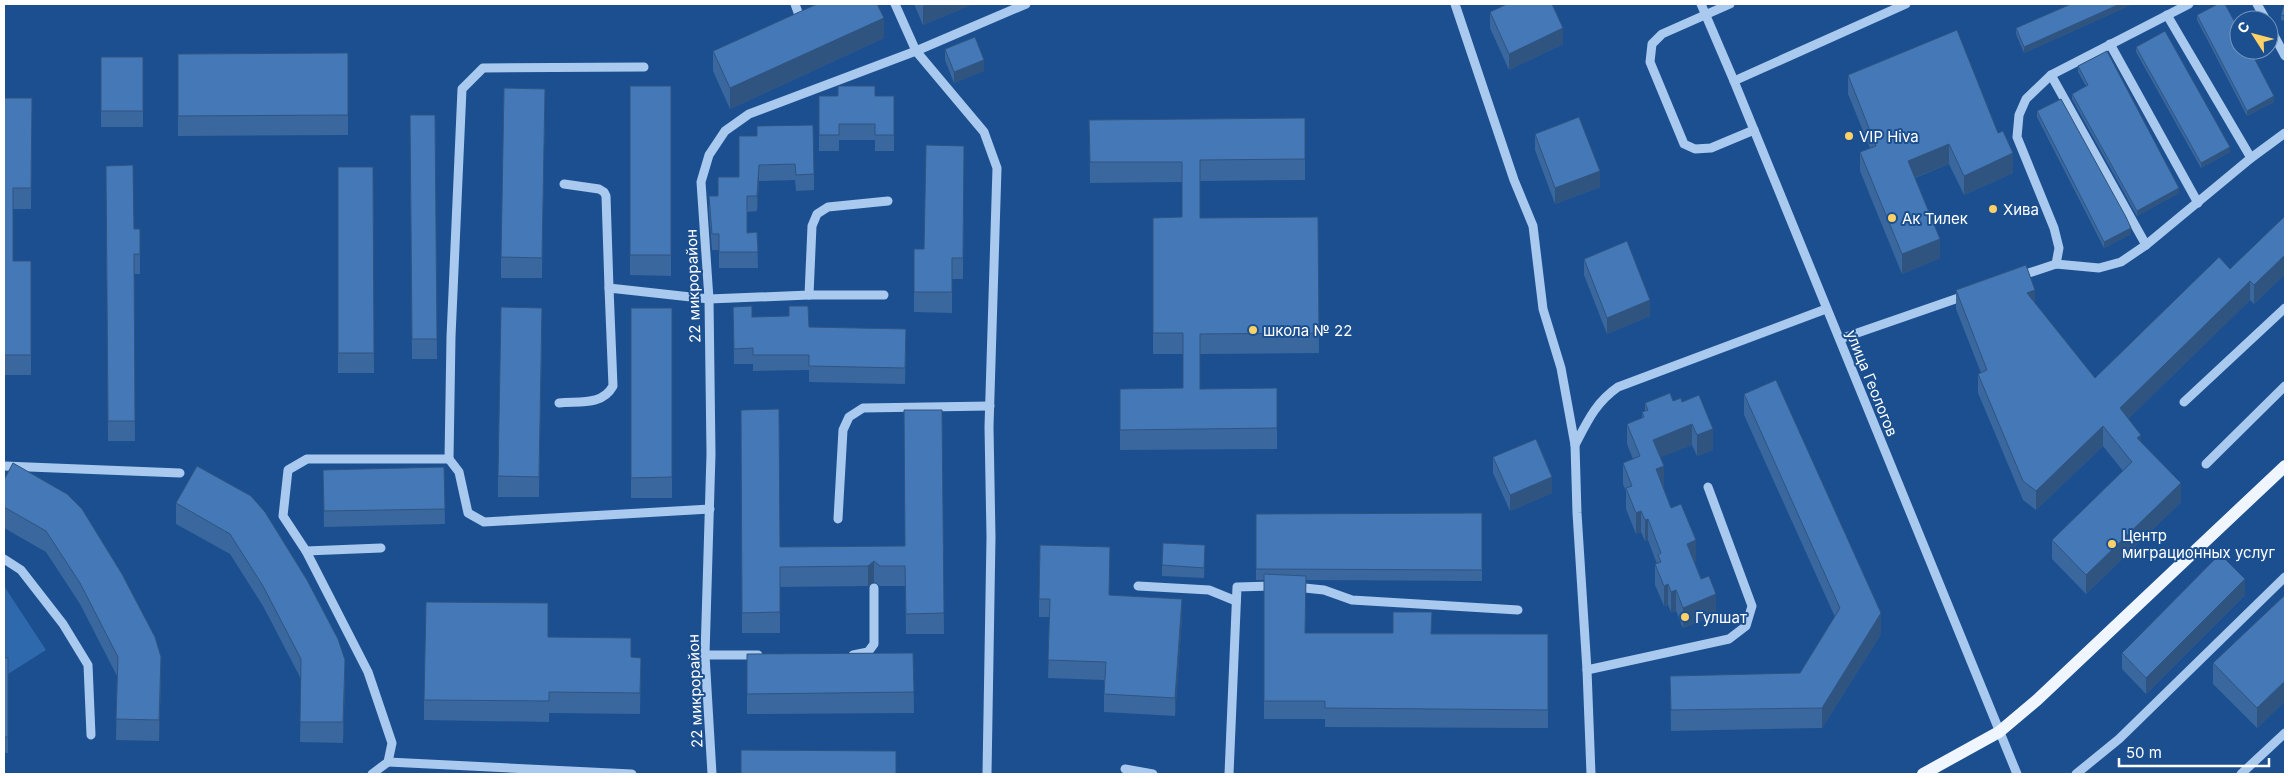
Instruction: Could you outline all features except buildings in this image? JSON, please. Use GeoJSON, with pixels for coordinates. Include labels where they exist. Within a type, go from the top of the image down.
{"type":"FeatureCollection","features":[{"type":"Feature","properties":{"kind":"main road"},"geometry":{"type":"LineString","coordinates":[[1923,774],[1998,732],[2037,700],[2285,466]]}},
{"type":"Feature","properties":{"kind":"street"},"geometry":{"type":"LineString","coordinates":[[795,4],[801,21]]}},
{"type":"Feature","properties":{"kind":"street"},"geometry":{"type":"LineString","coordinates":[[895,4],[916,51],[984,132],[997,168],[990,406],[991,537],[987,773],[996,774]]}},
{"type":"Feature","properties":{"kind":"street","name":"22 микрорайон"},"geometry":{"type":"LineString","coordinates":[[712,774],[706,655],[711,454],[709,299],[702,182],[709,155],[725,131],[749,114],[916,51],[1026,4]]}},
{"type":"Feature","properties":{"kind":"street"},"geometry":{"type":"LineString","coordinates":[[1455,4],[1514,180],[1533,226],[1543,309],[1561,368],[1575,445],[1591,774]]}},
{"type":"Feature","properties":{"kind":"street","name":"улица Геологов"},"geometry":{"type":"LineString","coordinates":[[1701,4],[1840,340],[1998,732],[2017,774]]}},
{"type":"Feature","properties":{"kind":"street"},"geometry":{"type":"LineString","coordinates":[[1730,4],[1662,34],[1652,44],[1650,62],[1684,144],[1696,149],[1711,148],[1754,130]]}},
{"type":"Feature","properties":{"kind":"street"},"geometry":{"type":"LineString","coordinates":[[1734,81],[1906,4]]}},
{"type":"Feature","properties":{"kind":"street"},"geometry":{"type":"LineString","coordinates":[[2056,264],[2059,248],[2054,228],[2017,137],[2018,115],[2026,99],[2051,75],[2189,4]]}},
{"type":"Feature","properties":{"kind":"street"},"geometry":{"type":"LineString","coordinates":[[2166,16],[2251,158]]}},
{"type":"Feature","properties":{"kind":"street"},"geometry":{"type":"LineString","coordinates":[[2110,44],[2198,203]]}},
{"type":"Feature","properties":{"kind":"street"},"geometry":{"type":"LineString","coordinates":[[2279,45],[2285,56]]}},
{"type":"Feature","properties":{"kind":"street"},"geometry":{"type":"LineString","coordinates":[[644,67],[483,68],[462,89],[451,337],[450,459],[459,472],[468,513],[484,522],[710,509]]}},
{"type":"Feature","properties":{"kind":"street"},"geometry":{"type":"LineString","coordinates":[[2051,75],[2146,245]]}},
{"type":"Feature","properties":{"kind":"street"},"geometry":{"type":"LineString","coordinates":[[2009,280],[2056,264],[2099,268],[2121,262],[2146,245],[2251,158],[2285,133]]}},
{"type":"Feature","properties":{"kind":"street"},"geometry":{"type":"LineString","coordinates":[[559,403],[600,400],[608,395],[613,386],[606,196],[599,189],[564,184]]}},
{"type":"Feature","properties":{"kind":"street"},"geometry":{"type":"LineString","coordinates":[[808,295],[812,226],[817,214],[828,207],[888,201]]}},
{"type":"Feature","properties":{"kind":"street"},"geometry":{"type":"LineString","coordinates":[[609,288],[709,299],[808,295],[884,295]]}},
{"type":"Feature","properties":{"kind":"street"},"geometry":{"type":"LineString","coordinates":[[1840,340],[1981,290]]}},
{"type":"Feature","properties":{"kind":"street"},"geometry":{"type":"LineString","coordinates":[[2184,402],[2285,308]]}},
{"type":"Feature","properties":{"kind":"street"},"geometry":{"type":"LineString","coordinates":[[1575,445],[1595,407],[1606,395],[1618,387],[1826,309]]}},
{"type":"Feature","properties":{"kind":"street"},"geometry":{"type":"LineString","coordinates":[[2206,464],[2285,386]]}},
{"type":"Feature","properties":{"kind":"street"},"geometry":{"type":"LineString","coordinates":[[838,519],[843,430],[849,417],[863,408],[990,406]]}},
{"type":"Feature","properties":{"kind":"street"},"geometry":{"type":"LineString","coordinates":[[388,762],[392,743],[368,672],[306,551],[283,516],[288,470],[307,459],[450,459]]}},
{"type":"Feature","properties":{"kind":"street"},"geometry":{"type":"LineString","coordinates":[[4,466],[180,473]]}},
{"type":"Feature","properties":{"kind":"street"},"geometry":{"type":"LineString","coordinates":[[1587,670],[1729,639],[1746,626],[1752,606],[1708,487]]}},
{"type":"Feature","properties":{"kind":"street"},"geometry":{"type":"LineString","coordinates":[[306,551],[381,548]]}},
{"type":"Feature","properties":{"kind":"street"},"geometry":{"type":"LineString","coordinates":[[4,559],[21,570],[63,624],[88,665],[91,735]]}},
{"type":"Feature","properties":{"kind":"street"},"geometry":{"type":"LineString","coordinates":[[2076,774],[2118,739],[2285,577]]}},
{"type":"Feature","properties":{"kind":"street"},"geometry":{"type":"LineString","coordinates":[[1138,586],[1209,590],[1236,601]]}},
{"type":"Feature","properties":{"kind":"street"},"geometry":{"type":"LineString","coordinates":[[1229,774],[1237,587],[1279,586],[1324,590],[1352,600],[1518,610]]}},
{"type":"Feature","properties":{"kind":"street"},"geometry":{"type":"LineString","coordinates":[[840,655],[859,655],[868,652],[874,644],[874,588]]}},
{"type":"Feature","properties":{"kind":"street"},"geometry":{"type":"LineString","coordinates":[[706,655],[773,655]]}},
{"type":"Feature","properties":{"kind":"street"},"geometry":{"type":"LineString","coordinates":[[2241,774],[2285,733]]}},
{"type":"Feature","properties":{"kind":"street"},"geometry":{"type":"LineString","coordinates":[[372,774],[388,762],[632,774]]}},
{"type":"Feature","properties":{"kind":"street"},"geometry":{"type":"LineString","coordinates":[[1125,769],[1153,774]]}},
{"type":"Feature","properties":{"kind":"shaded area"},"geometry":{"type":"Polygon","coordinates":[[[4,586],[46,650],[8,674],[4,667],[4,586]]]}},
{"type":"Feature","properties":{"kind":"place","name":"VIP Hiva"},"geometry":{"type":"Point","coordinates":[1849,136]}},
{"type":"Feature","properties":{"kind":"place","name":"Хива"},"geometry":{"type":"Point","coordinates":[1993,209]}},
{"type":"Feature","properties":{"kind":"place","name":"Ак Тилек"},"geometry":{"type":"Point","coordinates":[1892,218]}},
{"type":"Feature","properties":{"kind":"place","name":"школа № 22"},"geometry":{"type":"Point","coordinates":[1253,330]}},
{"type":"Feature","properties":{"kind":"place","name":"Центр миграционных услуг"},"geometry":{"type":"Point","coordinates":[2112,544]}},
{"type":"Feature","properties":{"kind":"place","name":"Гулшат"},"geometry":{"type":"Point","coordinates":[1685,617]}}]}
